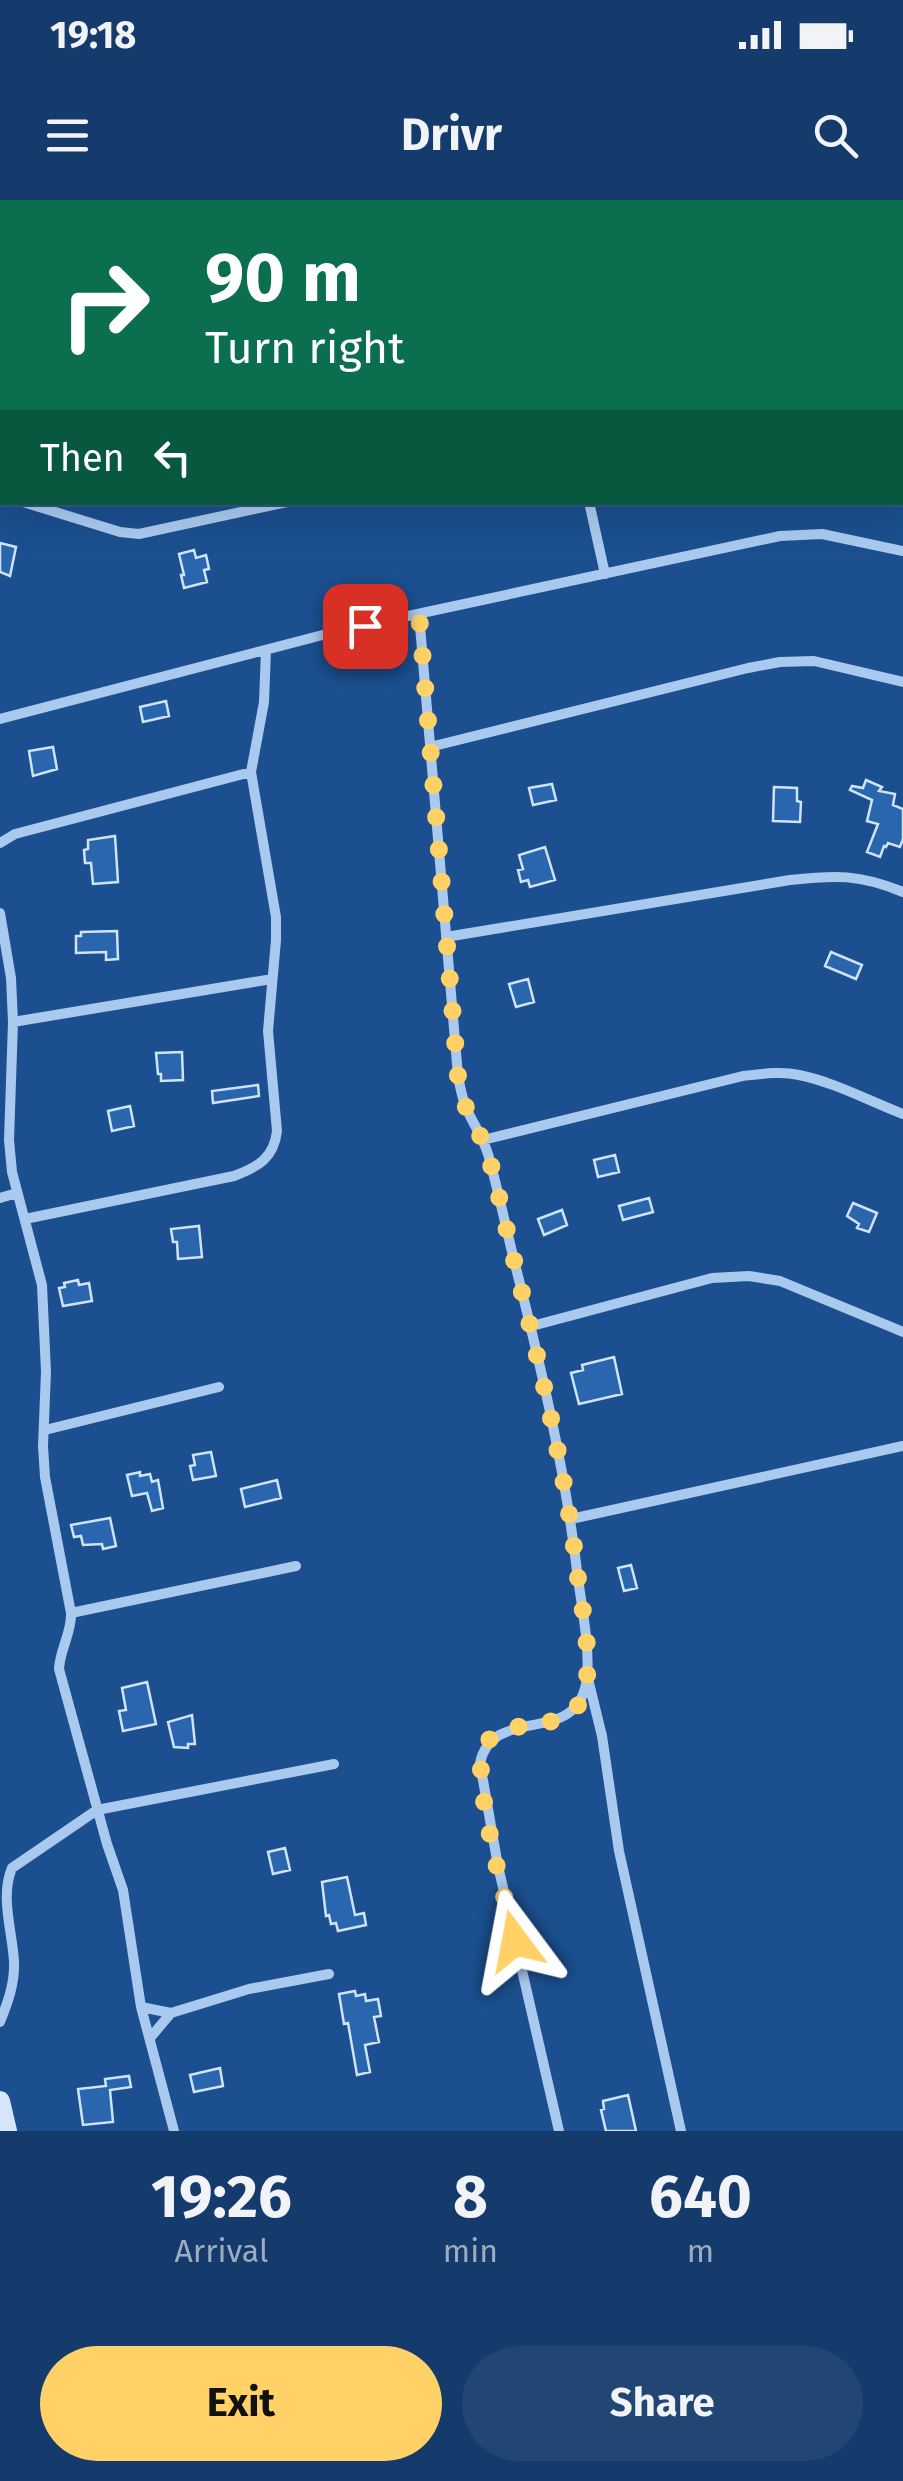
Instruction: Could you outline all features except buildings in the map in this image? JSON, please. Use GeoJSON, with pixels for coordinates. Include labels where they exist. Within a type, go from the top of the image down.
{"type":"FeatureCollection","features":[{"type":"Feature","properties":{"kind":"street"},"geometry":{"type":"LineString","coordinates":[[33,505],[120,532],[139,534],[272,505]]}},
{"type":"Feature","properties":{"kind":"street"},"geometry":{"type":"LineString","coordinates":[[590,505],[604,574]]}},
{"type":"Feature","properties":{"kind":"street"},"geometry":{"type":"LineString","coordinates":[[0,719],[419,614],[780,536],[822,534],[903,551]]}},
{"type":"Feature","properties":{"kind":"street"},"geometry":{"type":"LineString","coordinates":[[419,614],[458,1076],[462,1098],[483,1140],[532,1326],[571,1519],[587,1677],[602,1736],[619,1851],[681,2131]]}},
{"type":"Feature","properties":{"kind":"street"},"geometry":{"type":"LineString","coordinates":[[25,1220],[234,1176],[270,1155],[276,1144],[268,1030],[276,917],[251,772],[264,702],[266,650]]}},
{"type":"Feature","properties":{"kind":"street"},"geometry":{"type":"LineString","coordinates":[[430,747],[780,662],[814,661],[903,682]]}},
{"type":"Feature","properties":{"kind":"street"},"geometry":{"type":"LineString","coordinates":[[0,843],[15,834],[251,772]]}},
{"type":"Feature","properties":{"kind":"street"},"geometry":{"type":"LineString","coordinates":[[446,936],[828,876],[866,878],[903,892]]}},
{"type":"Feature","properties":{"kind":"street"},"geometry":{"type":"LineString","coordinates":[[0,914],[14,1022],[10,1140],[17,1193],[42,1286],[46,1372],[44,1462],[48,1502],[71,1613],[59,1669],[123,1890],[140,2007],[174,2131]]}},
{"type":"Feature","properties":{"kind":"street"},"geometry":{"type":"LineString","coordinates":[[14,1022],[272,979]]}},
{"type":"Feature","properties":{"kind":"street"},"geometry":{"type":"LineString","coordinates":[[483,1140],[743,1076],[774,1073],[816,1080],[903,1114]]}},
{"type":"Feature","properties":{"kind":"street"},"geometry":{"type":"LineString","coordinates":[[0,1198],[17,1193]]}},
{"type":"Feature","properties":{"kind":"street"},"geometry":{"type":"LineString","coordinates":[[532,1326],[712,1278],[748,1276],[780,1282],[903,1332]]}},
{"type":"Feature","properties":{"kind":"street"},"geometry":{"type":"LineString","coordinates":[[45,1430],[219,1387]]}},
{"type":"Feature","properties":{"kind":"street"},"geometry":{"type":"LineString","coordinates":[[571,1519],[903,1446]]}},
{"type":"Feature","properties":{"kind":"street"},"geometry":{"type":"LineString","coordinates":[[71,1613],[296,1566]]}},
{"type":"Feature","properties":{"kind":"street"},"geometry":{"type":"LineString","coordinates":[[558,2131],[498,1866],[480,1763],[483,1750],[497,1734],[550,1722],[574,1711],[581,1702],[587,1677]]}},
{"type":"Feature","properties":{"kind":"street"},"geometry":{"type":"LineString","coordinates":[[0,2022],[14,1980],[4,1899],[6,1878],[12,1868],[97,1810],[334,1764]]}},
{"type":"Feature","properties":{"kind":"street"},"geometry":{"type":"LineString","coordinates":[[140,2007],[170,2013],[249,1989],[329,1974]]}},
{"type":"Feature","properties":{"kind":"street"},"geometry":{"type":"LineString","coordinates":[[150,2038],[170,2013]]}},
{"type":"Feature","properties":{"kind":"street"},"geometry":{"type":"LineString","coordinates":[[0,2101],[6,2131]]}},
{"type":"Feature","properties":{"kind":"route"},"geometry":{"type":"LineString","coordinates":[[365,626],[419,614],[458,1076],[462,1098],[487,1153],[532,1326],[571,1519],[584,1630],[587,1677],[581,1702],[574,1711],[550,1722],[497,1734],[483,1750],[480,1763],[515,1941]]}}]}
